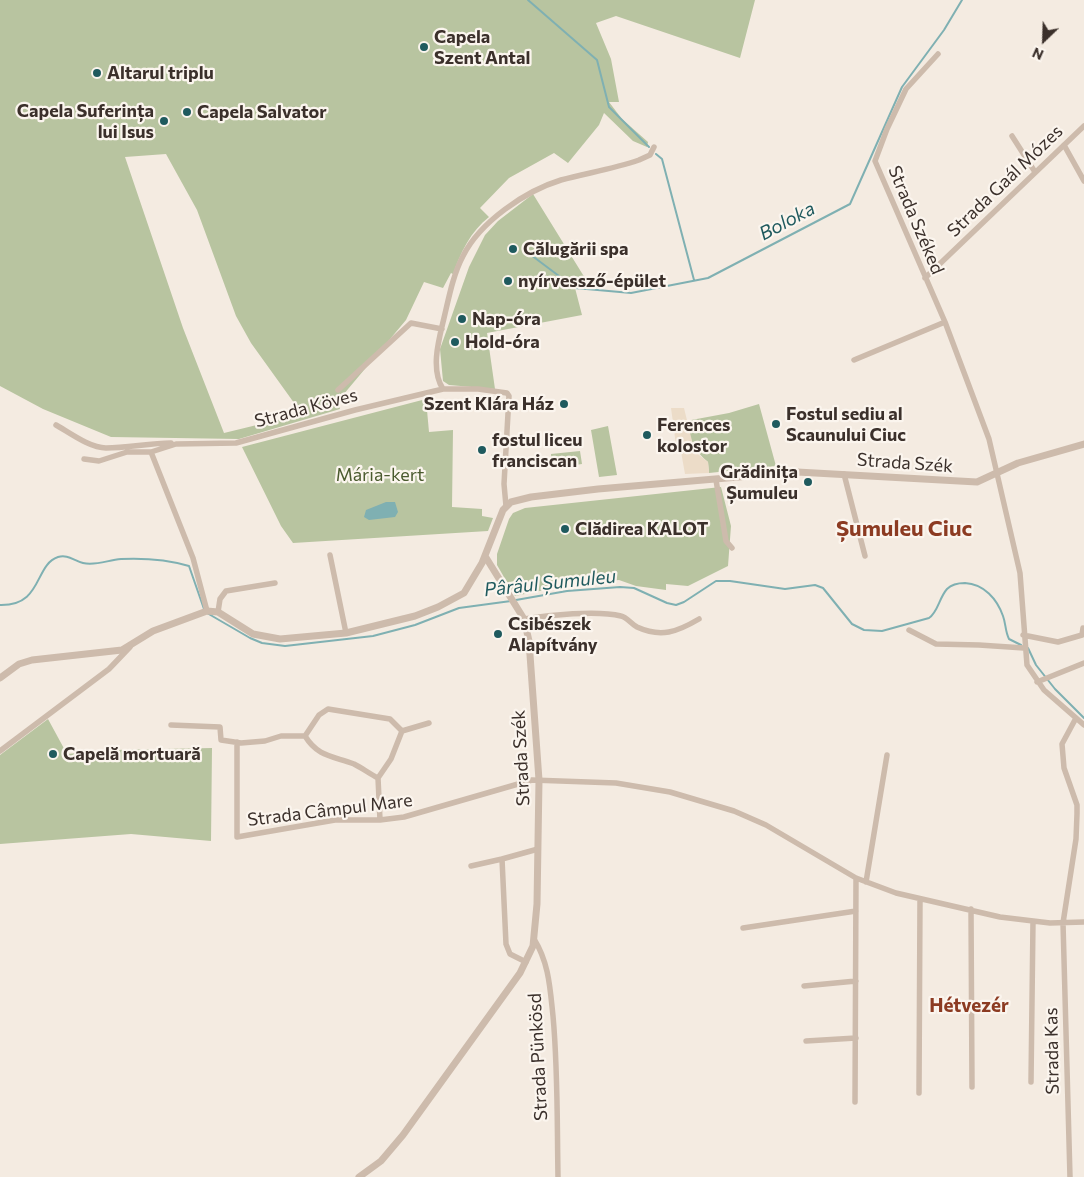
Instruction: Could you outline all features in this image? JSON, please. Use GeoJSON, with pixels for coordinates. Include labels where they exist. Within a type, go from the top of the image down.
{"type":"FeatureCollection","features":[{"type":"Feature","properties":{"kind":"street","name":"Strada Széked"},"geometry":{"type":"LineString","coordinates":[[938,54],[906,89],[875,161],[945,322],[986,430],[998,472],[1020,573],[1023,635],[1027,665],[1037,682]]}},
{"type":"Feature","properties":{"kind":"street","name":"Strada Gaál Mózes"},"geometry":{"type":"LineString","coordinates":[[925,278],[1084,126]]}},
{"type":"Feature","properties":{"kind":"street"},"geometry":{"type":"LineString","coordinates":[[1012,136],[1035,172]]}},
{"type":"Feature","properties":{"kind":"street"},"geometry":{"type":"LineString","coordinates":[[1064,145],[1084,181]]}},
{"type":"Feature","properties":{"kind":"street"},"geometry":{"type":"LineString","coordinates":[[443,389],[437,371],[437,350],[451,288],[462,257],[471,243],[499,214],[534,190],[561,180],[638,160],[650,155],[654,147]]}},
{"type":"Feature","properties":{"kind":"street"},"geometry":{"type":"LineString","coordinates":[[854,360],[945,322]]}},
{"type":"Feature","properties":{"kind":"street"},"geometry":{"type":"LineString","coordinates":[[338,390],[411,323],[442,329]]}},
{"type":"Feature","properties":{"kind":"street","name":"Strada Köves"},"geometry":{"type":"LineString","coordinates":[[56,425],[97,446],[124,448],[147,443],[236,443],[443,389],[493,390],[507,393],[509,396],[504,484],[506,506]]}},
{"type":"Feature","properties":{"kind":"street","name":"Strada Köves"},"geometry":{"type":"LineString","coordinates":[[84,459],[99,461],[128,452],[151,452],[176,444]]}},
{"type":"Feature","properties":{"kind":"street","name":"Strada Szék"},"geometry":{"type":"LineString","coordinates":[[506,506],[511,502],[552,494],[798,472],[977,482],[990,478],[998,472],[1018,463],[1084,444]]}},
{"type":"Feature","properties":{"kind":"street"},"geometry":{"type":"LineString","coordinates":[[111,447],[114,456]]}},
{"type":"Feature","properties":{"kind":"street"},"geometry":{"type":"LineString","coordinates":[[151,452],[190,552],[206,612]]}},
{"type":"Feature","properties":{"kind":"street"},"geometry":{"type":"LineString","coordinates":[[844,474],[865,556]]}},
{"type":"Feature","properties":{"kind":"street"},"geometry":{"type":"LineString","coordinates":[[716,480],[726,541],[732,548]]}},
{"type":"Feature","properties":{"kind":"street"},"geometry":{"type":"LineString","coordinates":[[0,751],[109,669],[131,646],[153,631],[206,612],[218,612],[244,629],[262,636],[288,639],[346,633],[399,621],[452,600],[469,588],[486,556],[498,519],[506,506]]}},
{"type":"Feature","properties":{"kind":"street"},"geometry":{"type":"LineString","coordinates":[[330,556],[346,633]]}},
{"type":"Feature","properties":{"kind":"street","name":"Strada Szék"},"geometry":{"type":"LineString","coordinates":[[359,1177],[381,1161],[407,1130],[526,962],[534,939],[539,780],[528,641],[524,619],[486,556]]}},
{"type":"Feature","properties":{"kind":"street"},"geometry":{"type":"LineString","coordinates":[[218,612],[220,600],[226,591],[275,583]]}},
{"type":"Feature","properties":{"kind":"street"},"geometry":{"type":"LineString","coordinates":[[524,619],[568,614],[620,616],[638,628],[667,633],[673,632],[698,619]]}},
{"type":"Feature","properties":{"kind":"street"},"geometry":{"type":"LineString","coordinates":[[1023,635],[1063,641],[1082,636],[1083,628]]}},
{"type":"Feature","properties":{"kind":"street"},"geometry":{"type":"LineString","coordinates":[[909,630],[936,644],[1024,648]]}},
{"type":"Feature","properties":{"kind":"street"},"geometry":{"type":"LineString","coordinates":[[0,678],[18,664],[32,660],[114,652],[131,646]]}},
{"type":"Feature","properties":{"kind":"street"},"geometry":{"type":"LineString","coordinates":[[1037,682],[1084,663]]}},
{"type":"Feature","properties":{"kind":"street"},"geometry":{"type":"LineString","coordinates":[[1037,682],[1084,725]]}},
{"type":"Feature","properties":{"kind":"street"},"geometry":{"type":"LineString","coordinates":[[305,736],[319,714],[328,709],[390,719],[402,731]]}},
{"type":"Feature","properties":{"kind":"street","name":"Strada Kas"},"geometry":{"type":"LineString","coordinates":[[1070,1177],[1064,923],[1069,897],[1077,805],[1064,768],[1062,744],[1076,718]]}},
{"type":"Feature","properties":{"kind":"street"},"geometry":{"type":"LineString","coordinates":[[402,731],[429,723]]}},
{"type":"Feature","properties":{"kind":"street"},"geometry":{"type":"LineString","coordinates":[[171,725],[220,726],[220,740],[237,742],[265,741],[281,736],[305,736]]}},
{"type":"Feature","properties":{"kind":"street"},"geometry":{"type":"LineString","coordinates":[[380,820],[378,778],[391,759],[402,731]]}},
{"type":"Feature","properties":{"kind":"street"},"geometry":{"type":"LineString","coordinates":[[305,736],[310,743],[330,758],[353,764],[378,778]]}},
{"type":"Feature","properties":{"kind":"street","name":"Strada Câmpul Mare"},"geometry":{"type":"LineString","coordinates":[[237,742],[237,837],[335,820],[380,820],[431,811],[509,786],[539,780],[616,783],[644,786],[717,804],[766,825],[856,878],[920,899],[1000,917],[1064,923],[1084,922]]}},
{"type":"Feature","properties":{"kind":"street"},"geometry":{"type":"LineString","coordinates":[[866,882],[887,754]]}},
{"type":"Feature","properties":{"kind":"street"},"geometry":{"type":"LineString","coordinates":[[471,866],[538,849]]}},
{"type":"Feature","properties":{"kind":"street"},"geometry":{"type":"LineString","coordinates":[[502,859],[506,944],[510,954],[526,962]]}},
{"type":"Feature","properties":{"kind":"street"},"geometry":{"type":"LineString","coordinates":[[855,1102],[856,878]]}},
{"type":"Feature","properties":{"kind":"street"},"geometry":{"type":"LineString","coordinates":[[919,1093],[920,899]]}},
{"type":"Feature","properties":{"kind":"street"},"geometry":{"type":"LineString","coordinates":[[971,909],[972,1087]]}},
{"type":"Feature","properties":{"kind":"street"},"geometry":{"type":"LineString","coordinates":[[743,928],[856,911]]}},
{"type":"Feature","properties":{"kind":"street"},"geometry":{"type":"LineString","coordinates":[[1031,1082],[1033,921]]}},
{"type":"Feature","properties":{"kind":"street","name":"Strada Pünkösd"},"geometry":{"type":"LineString","coordinates":[[534,939],[546,960],[549,972],[557,1070],[558,1177]]}},
{"type":"Feature","properties":{"kind":"street"},"geometry":{"type":"LineString","coordinates":[[804,986],[856,981]]}},
{"type":"Feature","properties":{"kind":"street"},"geometry":{"type":"LineString","coordinates":[[806,1041],[856,1038]]}},
{"type":"Feature","properties":{"kind":"green space"},"geometry":{"type":"Polygon","coordinates":[[[0,0],[755,0],[740,58],[616,16],[596,23],[611,59],[619,102],[609,102],[622,119],[648,142],[647,147],[633,141],[604,113],[599,125],[568,163],[554,153],[509,178],[480,208],[489,217],[471,236],[453,274],[451,273],[443,288],[424,282],[406,320],[338,401],[340,409],[239,439],[111,437],[43,409],[0,386],[0,0]],[[166,154],[125,157],[183,328],[224,433],[302,414],[251,343],[236,316],[197,210],[166,154]]]}},
{"type":"Feature","properties":{"kind":"green space"},"geometry":{"type":"Polygon","coordinates":[[[533,194],[588,283],[585,287],[575,288],[582,315],[487,333],[495,389],[449,385],[443,381],[440,349],[469,267],[485,235],[498,221],[533,194]]]}},
{"type":"Feature","properties":{"kind":"green space","name":"Mária-kert"},"geometry":{"type":"Polygon","coordinates":[[[426,399],[429,432],[453,430],[452,507],[482,509],[482,516],[493,518],[488,531],[293,543],[281,526],[242,447],[426,399]]]}},
{"type":"Feature","properties":{"kind":"green space"},"geometry":{"type":"Polygon","coordinates":[[[759,404],[776,466],[709,473],[708,462],[693,444],[686,421],[729,413],[759,404]]]}},
{"type":"Feature","properties":{"kind":"green space"},"geometry":{"type":"Polygon","coordinates":[[[608,426],[617,475],[599,477],[591,430],[608,426]]]}},
{"type":"Feature","properties":{"kind":"green space"},"geometry":{"type":"Polygon","coordinates":[[[580,451],[582,464],[552,468],[551,454],[580,451]]]}},
{"type":"Feature","properties":{"kind":"green space"},"geometry":{"type":"Polygon","coordinates":[[[721,487],[731,526],[728,566],[688,586],[666,584],[666,590],[636,586],[619,580],[569,585],[515,596],[497,565],[497,554],[509,519],[513,513],[525,508],[721,487]]]}},
{"type":"Feature","properties":{"kind":"green space"},"geometry":{"type":"Polygon","coordinates":[[[48,719],[67,754],[113,750],[212,748],[211,841],[131,834],[0,844],[0,755],[48,719]]]}},
{"type":"Feature","properties":{"kind":"shaded area"},"geometry":{"type":"Polygon","coordinates":[[[671,408],[684,408],[693,445],[699,455],[708,462],[709,473],[685,474],[680,446],[676,445],[671,408]]]}},
{"type":"Feature","properties":{"kind":"water"},"geometry":{"type":"Polygon","coordinates":[[[386,502],[395,502],[398,512],[395,517],[369,520],[364,517],[366,510],[386,502]]]}},
{"type":"Feature","properties":{"kind":"waterway"},"geometry":{"type":"LineString","coordinates":[[528,0],[597,60],[609,107],[649,147]]}},
{"type":"Feature","properties":{"kind":"waterway","name":"Boloka"},"geometry":{"type":"LineString","coordinates":[[523,249],[575,288],[631,293],[708,278],[850,204],[902,87],[944,30],[962,0]]}},
{"type":"Feature","properties":{"kind":"waterway"},"geometry":{"type":"LineString","coordinates":[[656,154],[662,159],[694,280]]}},
{"type":"Feature","properties":{"kind":"waterway","name":"Pârâul Șumuleu"},"geometry":{"type":"LineString","coordinates":[[0,605],[14,604],[24,599],[31,592],[50,561],[62,556],[88,564],[121,559],[138,559],[164,561],[189,566],[204,609]]}},
{"type":"Feature","properties":{"kind":"waterway","name":"Pârâul Șumuleu"},"geometry":{"type":"LineString","coordinates":[[516,600],[567,591],[620,587],[634,588],[667,603],[676,605],[684,602],[716,581],[730,581],[785,589],[815,585],[823,588],[852,624],[864,630],[882,631],[929,618],[947,589],[955,584],[965,583],[984,589],[993,598],[1003,616],[1009,639],[1021,645]]}},
{"type":"Feature","properties":{"kind":"waterway","name":"Pârâul Șumuleu"},"geometry":{"type":"LineString","coordinates":[[207,613],[250,638],[262,643],[285,646],[373,636],[415,625],[459,608],[511,601]]}},
{"type":"Feature","properties":{"kind":"waterway","name":"Pârâul Șumuleu"},"geometry":{"type":"LineString","coordinates":[[1028,648],[1036,665],[1055,689],[1084,718]]}},
{"type":"Feature","properties":{"kind":"place","name":"Capela Szent Antal"},"geometry":{"type":"Point","coordinates":[424,47]}},
{"type":"Feature","properties":{"kind":"place","name":"Altarul triplu"},"geometry":{"type":"Point","coordinates":[97,73]}},
{"type":"Feature","properties":{"kind":"place","name":"Capela Salvator"},"geometry":{"type":"Point","coordinates":[187,112]}},
{"type":"Feature","properties":{"kind":"place","name":"Capela Suferința lui Isus"},"geometry":{"type":"Point","coordinates":[164,121]}},
{"type":"Feature","properties":{"kind":"place","name":"Călugării spa"},"geometry":{"type":"Point","coordinates":[513,249]}},
{"type":"Feature","properties":{"kind":"place","name":"nyírvessző-épület"},"geometry":{"type":"Point","coordinates":[508,281]}},
{"type":"Feature","properties":{"kind":"place","name":"Nap-óra"},"geometry":{"type":"Point","coordinates":[462,319]}},
{"type":"Feature","properties":{"kind":"place","name":"Hold-óra"},"geometry":{"type":"Point","coordinates":[455,342]}},
{"type":"Feature","properties":{"kind":"place","name":"Szent Klára Ház"},"geometry":{"type":"Point","coordinates":[564,404]}},
{"type":"Feature","properties":{"kind":"place","name":"Fostul sediu al Scaunului Ciuc"},"geometry":{"type":"Point","coordinates":[776,424]}},
{"type":"Feature","properties":{"kind":"place","name":"Ferences kolostor"},"geometry":{"type":"Point","coordinates":[647,435]}},
{"type":"Feature","properties":{"kind":"place","name":"fostul liceu franciscan"},"geometry":{"type":"Point","coordinates":[482,450]}},
{"type":"Feature","properties":{"kind":"place","name":"Grădinița Șumuleu"},"geometry":{"type":"Point","coordinates":[808,482]}},
{"type":"Feature","properties":{"kind":"place","name":"Clădirea KALOT"},"geometry":{"type":"Point","coordinates":[565,529]}},
{"type":"Feature","properties":{"kind":"place","name":"Csibészek Alapítvány"},"geometry":{"type":"Point","coordinates":[498,634]}},
{"type":"Feature","properties":{"kind":"place","name":"Capelă mortuară"},"geometry":{"type":"Point","coordinates":[53,754]}},
{"type":"Feature","properties":{"kind":"district","name":"Șumuleu Ciuc"},"geometry":{"type":"Point","coordinates":[904,529]}},
{"type":"Feature","properties":{"kind":"district","name":"Hétvezér"},"geometry":{"type":"Point","coordinates":[969,1006]}}]}
